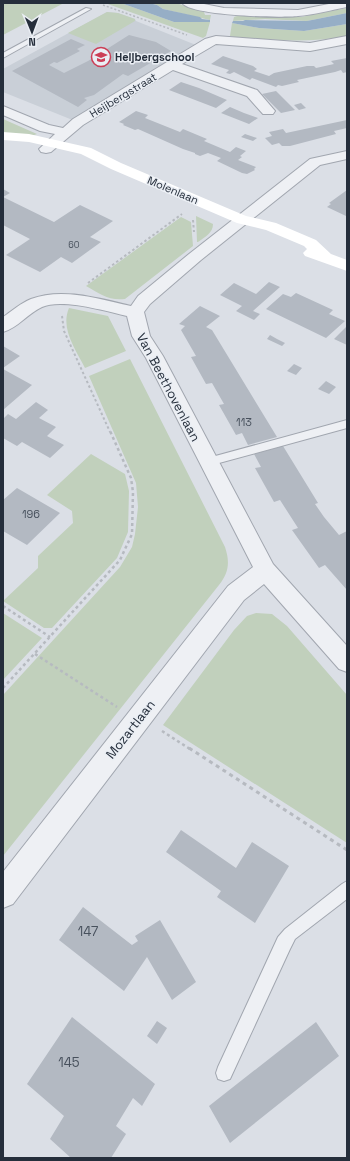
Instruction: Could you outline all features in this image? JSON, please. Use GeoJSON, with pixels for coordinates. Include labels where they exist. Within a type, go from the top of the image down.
{"type":"FeatureCollection","features":[{"type":"Feature","properties":{"kind":"main road","name":"Molenlaan"},"geometry":{"type":"LineString","coordinates":[[3,136],[49,146],[81,159],[103,160],[242,220],[261,233],[299,249],[347,266]]}},
{"type":"Feature","properties":{"kind":"main road","name":"Molenlaan"},"geometry":{"type":"LineString","coordinates":[[3,144],[49,146]]}},
{"type":"Feature","properties":{"kind":"street"},"geometry":{"type":"LineString","coordinates":[[188,3],[200,7],[218,27],[310,47],[347,40]]}},
{"type":"Feature","properties":{"kind":"street"},"geometry":{"type":"LineString","coordinates":[[172,65],[218,27],[298,14],[347,4]]}},
{"type":"Feature","properties":{"kind":"street","name":"Heijbergstraat"},"geometry":{"type":"LineString","coordinates":[[49,146],[64,132],[78,122],[172,65],[252,93],[268,112]]}},
{"type":"Feature","properties":{"kind":"street"},"geometry":{"type":"LineString","coordinates":[[3,110],[45,128],[64,132]]}},
{"type":"Feature","properties":{"kind":"street"},"geometry":{"type":"LineString","coordinates":[[3,326],[36,302],[46,300],[70,299],[135,312],[144,300],[315,162],[347,155]]}},
{"type":"Feature","properties":{"kind":"street","name":"Van Beethovenlaan"},"geometry":{"type":"LineString","coordinates":[[135,312],[136,323],[140,336],[154,356],[208,462],[266,570],[347,662]]}},
{"type":"Feature","properties":{"kind":"street","name":"Mozartlaan"},"geometry":{"type":"LineString","coordinates":[[3,894],[236,593],[266,570]]}},
{"type":"Feature","properties":{"kind":"lane"},"geometry":{"type":"LineString","coordinates":[[3,56],[88,8]]}},
{"type":"Feature","properties":{"kind":"lane"},"geometry":{"type":"LineString","coordinates":[[208,462],[347,424]]}},
{"type":"Feature","properties":{"kind":"lane"},"geometry":{"type":"LineString","coordinates":[[224,1074],[284,943],[290,934],[347,890]]}},
{"type":"Feature","properties":{"kind":"path"},"geometry":{"type":"LineString","coordinates":[[100,3],[218,27]]}},
{"type":"Feature","properties":{"kind":"path"},"geometry":{"type":"LineString","coordinates":[[3,688],[120,560],[132,534],[133,492],[131,478],[64,331],[62,314],[70,299],[84,285],[187,210]]}},
{"type":"Feature","properties":{"kind":"path"},"geometry":{"type":"LineString","coordinates":[[3,606],[50,636]]}},
{"type":"Feature","properties":{"kind":"path"},"geometry":{"type":"LineString","coordinates":[[35,654],[118,707],[139,717],[347,850]]}},
{"type":"Feature","properties":{"kind":"shaded area","name":"Heijbergschool"},"geometry":{"type":"Polygon","coordinates":[[[107,12],[118,13],[135,19],[136,21],[196,45],[75,121],[3,92],[3,69],[107,12]]]}},
{"type":"Feature","properties":{"kind":"green space"},"geometry":{"type":"Polygon","coordinates":[[[3,3],[64,3],[3,35],[3,3]]]}},
{"type":"Feature","properties":{"kind":"green space"},"geometry":{"type":"Polygon","coordinates":[[[105,3],[121,3],[174,22],[210,22],[206,36],[203,38],[105,3]]]}},
{"type":"Feature","properties":{"kind":"green space"},"geometry":{"type":"Polygon","coordinates":[[[149,3],[176,3],[204,12],[205,15],[211,15],[210,20],[163,9],[157,5],[149,3]]]}},
{"type":"Feature","properties":{"kind":"green space"},"geometry":{"type":"Polygon","coordinates":[[[347,8],[347,13],[307,21],[265,19],[233,21],[234,17],[240,15],[301,17],[347,8]]]}},
{"type":"Feature","properties":{"kind":"green space"},"geometry":{"type":"Polygon","coordinates":[[[107,12],[118,13],[135,19],[135,21],[96,44],[68,33],[107,12]]]}},
{"type":"Feature","properties":{"kind":"green space"},"geometry":{"type":"Polygon","coordinates":[[[232,23],[259,28],[304,31],[347,24],[347,36],[320,40],[239,38],[230,36],[232,23]]]}},
{"type":"Feature","properties":{"kind":"green space"},"geometry":{"type":"Polygon","coordinates":[[[3,119],[37,134],[32,136],[3,133],[3,119]]]}},
{"type":"Feature","properties":{"kind":"green space"},"geometry":{"type":"Polygon","coordinates":[[[196,216],[213,224],[212,230],[198,242],[197,242],[196,216]]]}},
{"type":"Feature","properties":{"kind":"green space"},"geometry":{"type":"Polygon","coordinates":[[[181,217],[191,222],[193,246],[125,299],[109,298],[86,286],[181,217]]]}},
{"type":"Feature","properties":{"kind":"green space"},"geometry":{"type":"Polygon","coordinates":[[[69,308],[108,316],[126,351],[85,368],[70,339],[66,324],[69,308]]]}},
{"type":"Feature","properties":{"kind":"green space"},"geometry":{"type":"Polygon","coordinates":[[[130,359],[225,547],[228,557],[227,571],[219,585],[3,856],[3,695],[120,567],[132,547],[138,507],[136,483],[89,376],[130,359]]]}},
{"type":"Feature","properties":{"kind":"green space"},"geometry":{"type":"Polygon","coordinates":[[[91,454],[125,474],[129,491],[128,532],[117,558],[52,628],[44,628],[3,601],[38,568],[38,556],[73,523],[72,511],[47,495],[91,454]]]}},
{"type":"Feature","properties":{"kind":"green space"},"geometry":{"type":"Polygon","coordinates":[[[3,613],[42,638],[3,680],[3,613]]]}},
{"type":"Feature","properties":{"kind":"green space"},"geometry":{"type":"Polygon","coordinates":[[[256,613],[272,614],[287,626],[347,695],[347,843],[163,725],[234,630],[247,616],[256,613]]]}},
{"type":"Feature","properties":{"kind":"water"},"geometry":{"type":"Polygon","coordinates":[[[121,3],[149,3],[157,5],[163,9],[210,20],[210,22],[174,22],[121,3]]]}},
{"type":"Feature","properties":{"kind":"water"},"geometry":{"type":"Polygon","coordinates":[[[347,13],[347,24],[304,31],[259,28],[232,23],[233,21],[245,20],[307,21],[347,13]]]}},
{"type":"Feature","properties":{"kind":"building"},"geometry":{"type":"Polygon","coordinates":[[[129,35],[156,42],[171,51],[128,76],[123,74],[94,95],[84,98],[87,100],[78,107],[12,71],[71,39],[85,45],[77,49],[80,51],[57,63],[54,62],[49,65],[64,73],[88,61],[129,35]]]}},
{"type":"Feature","properties":{"kind":"building"},"geometry":{"type":"Polygon","coordinates":[[[223,56],[253,66],[257,69],[254,71],[269,76],[274,73],[307,66],[314,66],[316,68],[334,64],[331,61],[347,58],[347,72],[343,73],[341,70],[297,80],[299,82],[282,86],[278,85],[276,87],[252,78],[250,80],[234,72],[230,74],[226,73],[229,70],[211,64],[223,56]]]}},
{"type":"Feature","properties":{"kind":"building"},"geometry":{"type":"Polygon","coordinates":[[[181,82],[227,100],[216,108],[169,90],[181,82]]]}},
{"type":"Feature","properties":{"kind":"building"},"geometry":{"type":"Polygon","coordinates":[[[276,91],[295,110],[281,113],[262,94],[276,91]]]}},
{"type":"Feature","properties":{"kind":"building"},"geometry":{"type":"Polygon","coordinates":[[[301,103],[306,108],[299,110],[294,105],[301,103]]]}},
{"type":"Feature","properties":{"kind":"building"},"geometry":{"type":"Polygon","coordinates":[[[230,107],[258,118],[249,124],[221,113],[230,107]]]}},
{"type":"Feature","properties":{"kind":"building"},"geometry":{"type":"Polygon","coordinates":[[[136,111],[148,115],[145,118],[180,132],[183,129],[207,139],[204,141],[230,152],[236,147],[246,151],[238,160],[256,167],[254,169],[255,170],[247,174],[242,173],[217,161],[221,158],[208,153],[200,156],[138,129],[135,130],[123,125],[124,124],[119,122],[136,111]]]}},
{"type":"Feature","properties":{"kind":"building"},"geometry":{"type":"Polygon","coordinates":[[[347,120],[347,128],[334,131],[336,134],[290,146],[282,146],[279,143],[272,145],[265,138],[272,136],[269,132],[283,129],[286,133],[347,120]]]}},
{"type":"Feature","properties":{"kind":"building"},"geometry":{"type":"Polygon","coordinates":[[[245,134],[257,138],[253,141],[241,137],[245,134]]]}},
{"type":"Feature","properties":{"kind":"building"},"geometry":{"type":"Polygon","coordinates":[[[3,189],[10,193],[3,197],[3,189]]]}},
{"type":"Feature","properties":{"kind":"building"},"geometry":{"type":"Polygon","coordinates":[[[347,190],[346,216],[327,207],[331,204],[329,203],[347,190]]]}},
{"type":"Feature","properties":{"kind":"building"},"geometry":{"type":"Polygon","coordinates":[[[3,197],[54,222],[80,205],[113,221],[90,237],[101,242],[72,263],[61,257],[40,272],[6,255],[30,239],[3,225],[3,197]]]}},
{"type":"Feature","properties":{"kind":"building"},"geometry":{"type":"Polygon","coordinates":[[[269,282],[280,287],[253,311],[260,314],[254,320],[236,311],[242,306],[220,295],[234,283],[256,294],[269,282]]]}},
{"type":"Feature","properties":{"kind":"building"},"geometry":{"type":"Polygon","coordinates":[[[296,293],[333,310],[329,314],[345,321],[326,338],[266,309],[283,294],[291,297],[296,293]]]}},
{"type":"Feature","properties":{"kind":"building"},"geometry":{"type":"Polygon","coordinates":[[[200,306],[220,316],[206,327],[212,330],[277,437],[248,445],[242,433],[236,435],[219,405],[224,404],[212,383],[206,384],[191,357],[196,356],[181,330],[185,326],[179,324],[200,306]]]}},
{"type":"Feature","properties":{"kind":"building"},"geometry":{"type":"Polygon","coordinates":[[[347,326],[347,345],[334,339],[347,326]]]}},
{"type":"Feature","properties":{"kind":"building"},"geometry":{"type":"Polygon","coordinates":[[[270,335],[285,343],[282,346],[267,339],[270,335]]]}},
{"type":"Feature","properties":{"kind":"building"},"geometry":{"type":"Polygon","coordinates":[[[3,346],[20,356],[3,368],[3,346]]]}},
{"type":"Feature","properties":{"kind":"building"},"geometry":{"type":"Polygon","coordinates":[[[294,364],[302,368],[296,375],[287,371],[294,364]]]}},
{"type":"Feature","properties":{"kind":"building"},"geometry":{"type":"Polygon","coordinates":[[[3,369],[32,385],[3,410],[3,369]]]}},
{"type":"Feature","properties":{"kind":"building"},"geometry":{"type":"Polygon","coordinates":[[[326,381],[336,387],[329,394],[318,389],[326,381]]]}},
{"type":"Feature","properties":{"kind":"building"},"geometry":{"type":"Polygon","coordinates":[[[36,402],[48,410],[39,418],[56,427],[47,436],[64,445],[50,458],[22,442],[17,446],[3,438],[3,419],[8,414],[16,419],[36,402]]]}},
{"type":"Feature","properties":{"kind":"building"},"geometry":{"type":"Polygon","coordinates":[[[283,446],[318,503],[315,504],[324,517],[339,535],[347,531],[347,590],[325,565],[319,568],[292,530],[298,528],[280,500],[274,502],[255,468],[261,467],[254,454],[283,446]]]}},
{"type":"Feature","properties":{"kind":"building"},"geometry":{"type":"Polygon","coordinates":[[[17,488],[60,513],[27,545],[3,531],[3,500],[17,488]]]}},
{"type":"Feature","properties":{"kind":"building"},"geometry":{"type":"Polygon","coordinates":[[[181,830],[236,868],[252,842],[289,866],[255,923],[217,897],[221,891],[166,852],[181,830]]]}},
{"type":"Feature","properties":{"kind":"building"},"geometry":{"type":"Polygon","coordinates":[[[83,907],[132,945],[138,941],[135,936],[160,920],[196,982],[172,1000],[147,957],[124,991],[59,940],[83,907]]]}},
{"type":"Feature","properties":{"kind":"building"},"geometry":{"type":"Polygon","coordinates":[[[72,1017],[155,1084],[142,1106],[133,1098],[116,1126],[126,1134],[111,1158],[71,1158],[50,1139],[64,1116],[27,1084],[72,1017]]]}},
{"type":"Feature","properties":{"kind":"building"},"geometry":{"type":"Polygon","coordinates":[[[157,1021],[167,1028],[157,1044],[147,1036],[157,1021]]]}},
{"type":"Feature","properties":{"kind":"building"},"geometry":{"type":"Polygon","coordinates":[[[316,1022],[339,1056],[230,1143],[209,1106],[316,1022]]]}},
{"type":"Feature","properties":{"kind":"place","name":"Heijbergschool"},"geometry":{"type":"Point","coordinates":[101,57]}}]}
